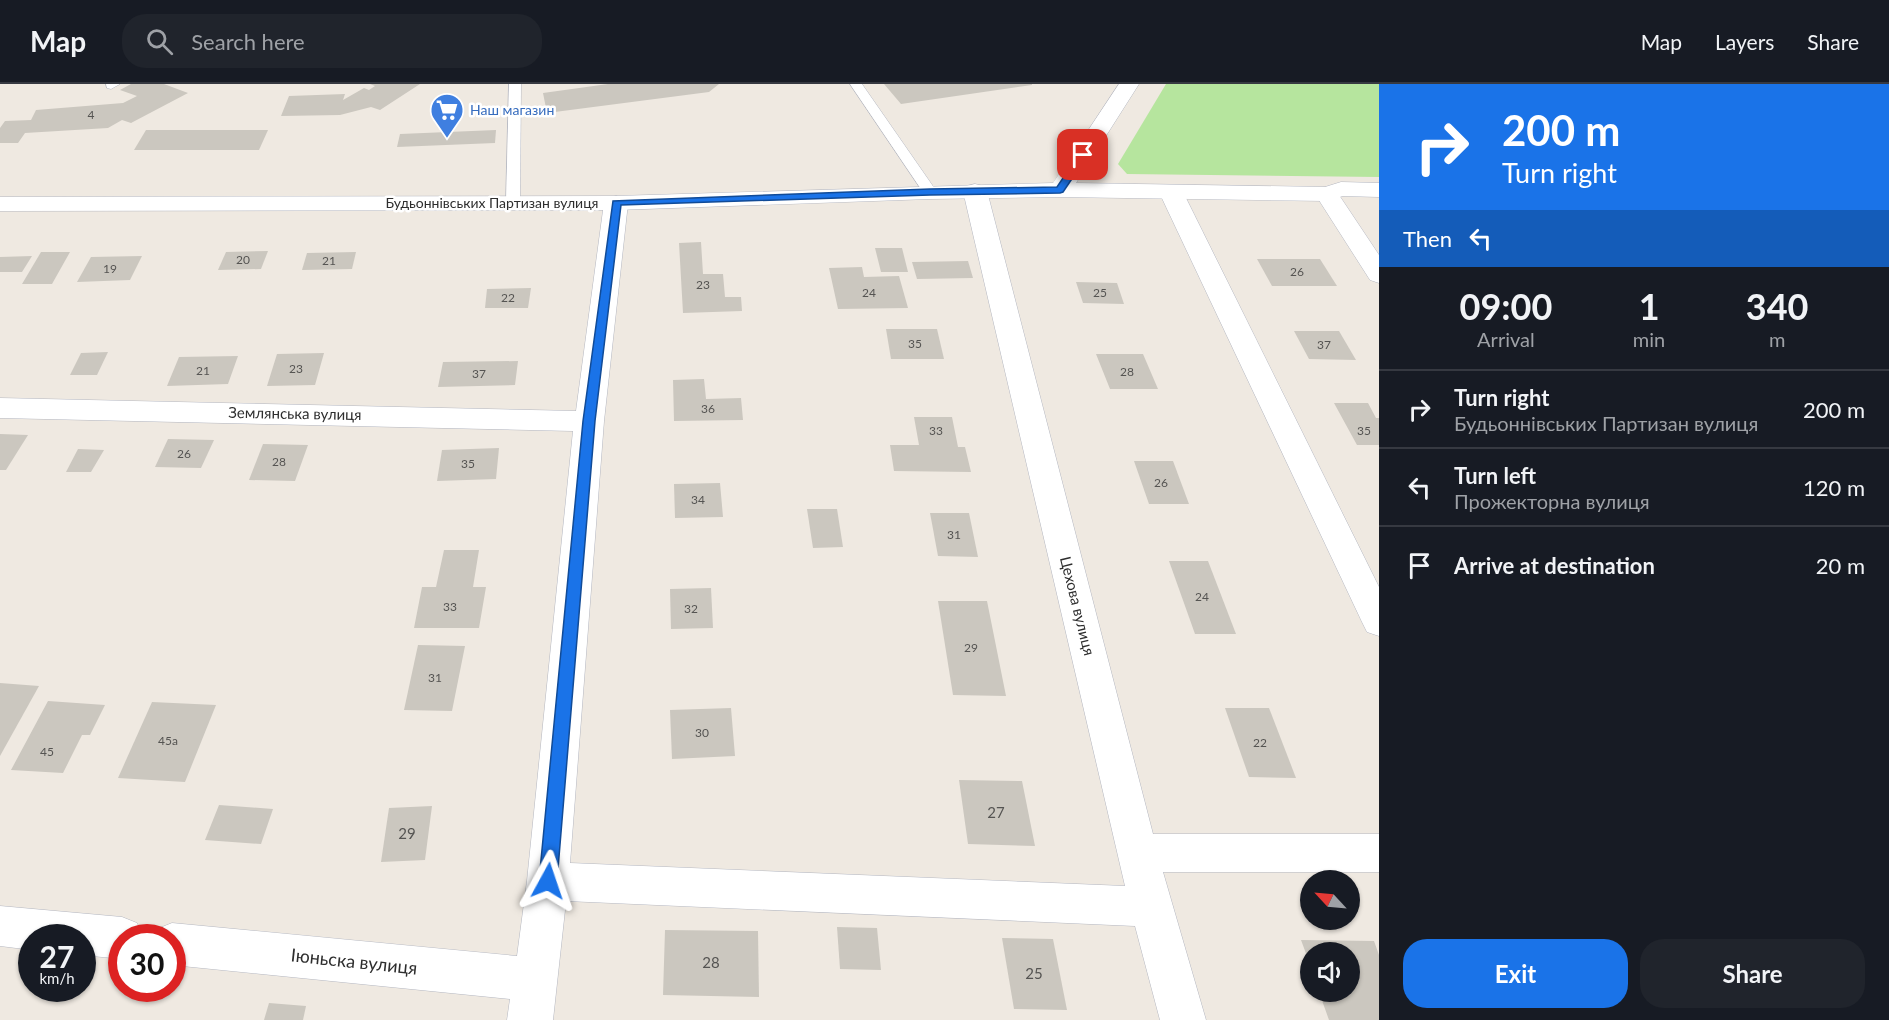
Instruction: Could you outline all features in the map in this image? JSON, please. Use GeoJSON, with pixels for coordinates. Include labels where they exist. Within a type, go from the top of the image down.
{"type":"FeatureCollection","features":[{"type":"Feature","properties":{"kind":"street"},"geometry":{"type":"LineString","coordinates":[[1060,190],[1129,84]]}},
{"type":"Feature","properties":{"kind":"street","name":"Будьоннівських Партизан вулиця"},"geometry":{"type":"LineString","coordinates":[[0,204],[616,203],[975,191],[1327,194],[1341,189],[1379,190]]}},
{"type":"Feature","properties":{"kind":"street","name":"Цехова вулиця"},"geometry":{"type":"LineString","coordinates":[[975,191],[1151,907],[1183,1020]]}},
{"type":"Feature","properties":{"kind":"street"},"geometry":{"type":"LineString","coordinates":[[1171,192],[1379,622]]}},
{"type":"Feature","properties":{"kind":"street"},"geometry":{"type":"LineString","coordinates":[[1327,194],[1379,275]]}},
{"type":"Feature","properties":{"kind":"street"},"geometry":{"type":"LineString","coordinates":[[533,1000],[548,881],[589,421],[616,203]]}},
{"type":"Feature","properties":{"kind":"street","name":"Землянська вулиця"},"geometry":{"type":"LineString","coordinates":[[0,408],[589,421]]}},
{"type":"Feature","properties":{"kind":"street"},"geometry":{"type":"LineString","coordinates":[[1138,854],[1379,853]]}},
{"type":"Feature","properties":{"kind":"street"},"geometry":{"type":"LineString","coordinates":[[548,881],[1151,907]]}},
{"type":"Feature","properties":{"kind":"street"},"geometry":{"type":"LineString","coordinates":[[0,926],[108,937]]}},
{"type":"Feature","properties":{"kind":"street","name":"Iюньска вулиця"},"geometry":{"type":"LineString","coordinates":[[186,946],[533,1000]]}},
{"type":"Feature","properties":{"kind":"lane"},"geometry":{"type":"LineString","coordinates":[[513,203],[515,84]]}},
{"type":"Feature","properties":{"kind":"lane"},"geometry":{"type":"LineString","coordinates":[[856,84],[930,192]]}},
{"type":"Feature","properties":{"kind":"green space"},"geometry":{"type":"Polygon","coordinates":[[[1166,84],[1379,84],[1379,177],[1127,174],[1118,164],[1166,84]]]}},
{"type":"Feature","properties":{"kind":"building"},"geometry":{"type":"Polygon","coordinates":[[[131,84],[164,84],[188,93],[131,123],[122,120],[108,128],[25,133],[18,143],[0,143],[0,128],[5,121],[31,120],[36,110],[123,103],[137,96],[120,90],[131,84]]]}},
{"type":"Feature","properties":{"kind":"building"},"geometry":{"type":"Polygon","coordinates":[[[370,84],[420,84],[380,110],[371,107],[340,115],[281,116],[289,96],[345,94],[343,100],[364,88],[369,90],[375,86],[370,84]]]}},
{"type":"Feature","properties":{"kind":"building"},"geometry":{"type":"Polygon","coordinates":[[[608,84],[719,84],[709,92],[547,113],[543,93],[608,84]]]}},
{"type":"Feature","properties":{"kind":"building"},"geometry":{"type":"Polygon","coordinates":[[[884,84],[1032,84],[1032,85],[901,104],[884,84]]]}},
{"type":"Feature","properties":{"kind":"building"},"geometry":{"type":"Polygon","coordinates":[[[146,130],[268,130],[259,150],[134,150],[146,130]]]}},
{"type":"Feature","properties":{"kind":"building","name":"Наш магазин"},"geometry":{"type":"Polygon","coordinates":[[[496,130],[495,143],[397,147],[400,134],[496,130]]]}},
{"type":"Feature","properties":{"kind":"building"},"geometry":{"type":"Polygon","coordinates":[[[701,242],[703,274],[723,274],[725,297],[741,297],[742,311],[683,313],[679,243],[701,242]]]}},
{"type":"Feature","properties":{"kind":"building"},"geometry":{"type":"Polygon","coordinates":[[[875,248],[902,248],[908,272],[881,272],[875,248]]]}},
{"type":"Feature","properties":{"kind":"building"},"geometry":{"type":"Polygon","coordinates":[[[268,251],[261,269],[218,270],[226,252],[268,251]]]}},
{"type":"Feature","properties":{"kind":"building"},"geometry":{"type":"Polygon","coordinates":[[[41,252],[70,252],[52,284],[22,284],[41,252]]]}},
{"type":"Feature","properties":{"kind":"building"},"geometry":{"type":"Polygon","coordinates":[[[356,252],[352,269],[302,270],[307,253],[356,252]]]}},
{"type":"Feature","properties":{"kind":"building"},"geometry":{"type":"Polygon","coordinates":[[[32,256],[22,272],[0,272],[0,257],[32,256]]]}},
{"type":"Feature","properties":{"kind":"building"},"geometry":{"type":"Polygon","coordinates":[[[142,256],[130,280],[77,282],[91,257],[142,256]]]}},
{"type":"Feature","properties":{"kind":"building"},"geometry":{"type":"Polygon","coordinates":[[[1257,259],[1320,259],[1337,286],[1272,286],[1257,259]]]}},
{"type":"Feature","properties":{"kind":"building"},"geometry":{"type":"Polygon","coordinates":[[[968,261],[973,278],[917,279],[912,262],[968,261]]]}},
{"type":"Feature","properties":{"kind":"building"},"geometry":{"type":"Polygon","coordinates":[[[862,267],[864,277],[899,276],[908,308],[838,309],[829,268],[862,267]]]}},
{"type":"Feature","properties":{"kind":"building"},"geometry":{"type":"Polygon","coordinates":[[[1076,282],[1117,283],[1124,304],[1083,303],[1076,282]]]}},
{"type":"Feature","properties":{"kind":"building"},"geometry":{"type":"Polygon","coordinates":[[[531,288],[528,308],[485,308],[487,289],[531,288]]]}},
{"type":"Feature","properties":{"kind":"building"},"geometry":{"type":"Polygon","coordinates":[[[886,329],[937,329],[944,359],[891,359],[886,329]]]}},
{"type":"Feature","properties":{"kind":"building"},"geometry":{"type":"Polygon","coordinates":[[[1294,331],[1339,331],[1356,360],[1309,359],[1294,331]]]}},
{"type":"Feature","properties":{"kind":"building"},"geometry":{"type":"Polygon","coordinates":[[[108,352],[97,375],[70,375],[81,353],[108,352]]]}},
{"type":"Feature","properties":{"kind":"building"},"geometry":{"type":"Polygon","coordinates":[[[324,353],[315,385],[267,386],[277,354],[324,353]]]}},
{"type":"Feature","properties":{"kind":"building"},"geometry":{"type":"Polygon","coordinates":[[[1096,354],[1143,354],[1158,389],[1110,389],[1096,354]]]}},
{"type":"Feature","properties":{"kind":"building"},"geometry":{"type":"Polygon","coordinates":[[[238,356],[228,384],[167,386],[179,357],[238,356]]]}},
{"type":"Feature","properties":{"kind":"building"},"geometry":{"type":"Polygon","coordinates":[[[518,361],[515,385],[438,387],[443,362],[518,361]]]}},
{"type":"Feature","properties":{"kind":"building"},"geometry":{"type":"Polygon","coordinates":[[[704,379],[706,399],[741,398],[743,420],[674,421],[673,380],[704,379]]]}},
{"type":"Feature","properties":{"kind":"building"},"geometry":{"type":"Polygon","coordinates":[[[1334,403],[1368,403],[1376,418],[1379,418],[1379,445],[1357,445],[1334,403]]]}},
{"type":"Feature","properties":{"kind":"building"},"geometry":{"type":"Polygon","coordinates":[[[914,417],[952,417],[958,447],[965,447],[971,472],[894,471],[890,445],[919,445],[914,417]]]}},
{"type":"Feature","properties":{"kind":"building"},"geometry":{"type":"Polygon","coordinates":[[[0,434],[28,435],[6,470],[0,470],[0,434]]]}},
{"type":"Feature","properties":{"kind":"building"},"geometry":{"type":"Polygon","coordinates":[[[168,439],[214,440],[201,468],[155,467],[168,439]]]}},
{"type":"Feature","properties":{"kind":"building"},"geometry":{"type":"Polygon","coordinates":[[[263,444],[308,445],[295,481],[249,480],[263,444]]]}},
{"type":"Feature","properties":{"kind":"building"},"geometry":{"type":"Polygon","coordinates":[[[499,448],[496,479],[437,481],[442,450],[499,448]]]}},
{"type":"Feature","properties":{"kind":"building"},"geometry":{"type":"Polygon","coordinates":[[[78,449],[104,450],[91,472],[66,472],[78,449]]]}},
{"type":"Feature","properties":{"kind":"building"},"geometry":{"type":"Polygon","coordinates":[[[1134,461],[1173,461],[1189,504],[1149,504],[1134,461]]]}},
{"type":"Feature","properties":{"kind":"building"},"geometry":{"type":"Polygon","coordinates":[[[720,483],[723,517],[675,518],[674,484],[720,483]]]}},
{"type":"Feature","properties":{"kind":"building"},"geometry":{"type":"Polygon","coordinates":[[[807,509],[837,509],[843,547],[813,548],[807,509]]]}},
{"type":"Feature","properties":{"kind":"building"},"geometry":{"type":"Polygon","coordinates":[[[930,513],[969,513],[978,557],[938,556],[930,513]]]}},
{"type":"Feature","properties":{"kind":"building"},"geometry":{"type":"Polygon","coordinates":[[[444,550],[479,550],[473,587],[486,587],[479,628],[414,628],[422,587],[436,587],[444,550]]]}},
{"type":"Feature","properties":{"kind":"building"},"geometry":{"type":"Polygon","coordinates":[[[1169,561],[1208,561],[1236,634],[1195,634],[1169,561]]]}},
{"type":"Feature","properties":{"kind":"building"},"geometry":{"type":"Polygon","coordinates":[[[711,588],[713,628],[671,629],[670,589],[711,588]]]}},
{"type":"Feature","properties":{"kind":"building"},"geometry":{"type":"Polygon","coordinates":[[[938,601],[987,601],[1006,696],[953,695],[938,601]]]}},
{"type":"Feature","properties":{"kind":"building"},"geometry":{"type":"Polygon","coordinates":[[[418,645],[465,646],[452,711],[404,710],[418,645]]]}},
{"type":"Feature","properties":{"kind":"building"},"geometry":{"type":"Polygon","coordinates":[[[0,683],[39,686],[0,756],[0,683]]]}},
{"type":"Feature","properties":{"kind":"building"},"geometry":{"type":"Polygon","coordinates":[[[48,701],[105,705],[90,735],[82,735],[63,773],[11,770],[48,701]]]}},
{"type":"Feature","properties":{"kind":"building"},"geometry":{"type":"Polygon","coordinates":[[[152,702],[216,705],[185,782],[118,778],[152,702]]]}},
{"type":"Feature","properties":{"kind":"building"},"geometry":{"type":"Polygon","coordinates":[[[731,708],[735,756],[672,759],[670,710],[731,708]]]}},
{"type":"Feature","properties":{"kind":"building"},"geometry":{"type":"Polygon","coordinates":[[[1225,708],[1269,708],[1296,778],[1249,777],[1225,708]]]}},
{"type":"Feature","properties":{"kind":"building"},"geometry":{"type":"Polygon","coordinates":[[[959,780],[1022,781],[1035,846],[968,844],[959,780]]]}},
{"type":"Feature","properties":{"kind":"building"},"geometry":{"type":"Polygon","coordinates":[[[219,805],[273,809],[261,844],[205,840],[219,805]]]}},
{"type":"Feature","properties":{"kind":"building"},"geometry":{"type":"Polygon","coordinates":[[[432,806],[425,860],[381,862],[389,808],[432,806]]]}},
{"type":"Feature","properties":{"kind":"building"},"geometry":{"type":"Polygon","coordinates":[[[837,927],[877,928],[881,970],[840,969],[837,927]]]}},
{"type":"Feature","properties":{"kind":"building"},"geometry":{"type":"Polygon","coordinates":[[[665,930],[758,931],[759,997],[663,995],[665,930]]]}},
{"type":"Feature","properties":{"kind":"building"},"geometry":{"type":"Polygon","coordinates":[[[1002,938],[1053,939],[1067,1010],[1014,1009],[1002,938]]]}},
{"type":"Feature","properties":{"kind":"building"},"geometry":{"type":"Polygon","coordinates":[[[1301,940],[1374,941],[1379,955],[1379,1020],[1329,1020],[1323,1002],[1360,1002],[1360,942],[1302,942],[1301,940]]]}},
{"type":"Feature","properties":{"kind":"building"},"geometry":{"type":"Polygon","coordinates":[[[269,1003],[306,1006],[303,1020],[264,1020],[269,1003]]]}},
{"type":"Feature","properties":{"kind":"place","name":"Наш магазин"},"geometry":{"type":"Point","coordinates":[447,139]}},
{"type":"Feature","properties":{"kind":"route"},"geometry":{"type":"LineString","coordinates":[[548,881],[589,421],[616,203],[930,192],[1060,190],[1083,155]]}}]}
